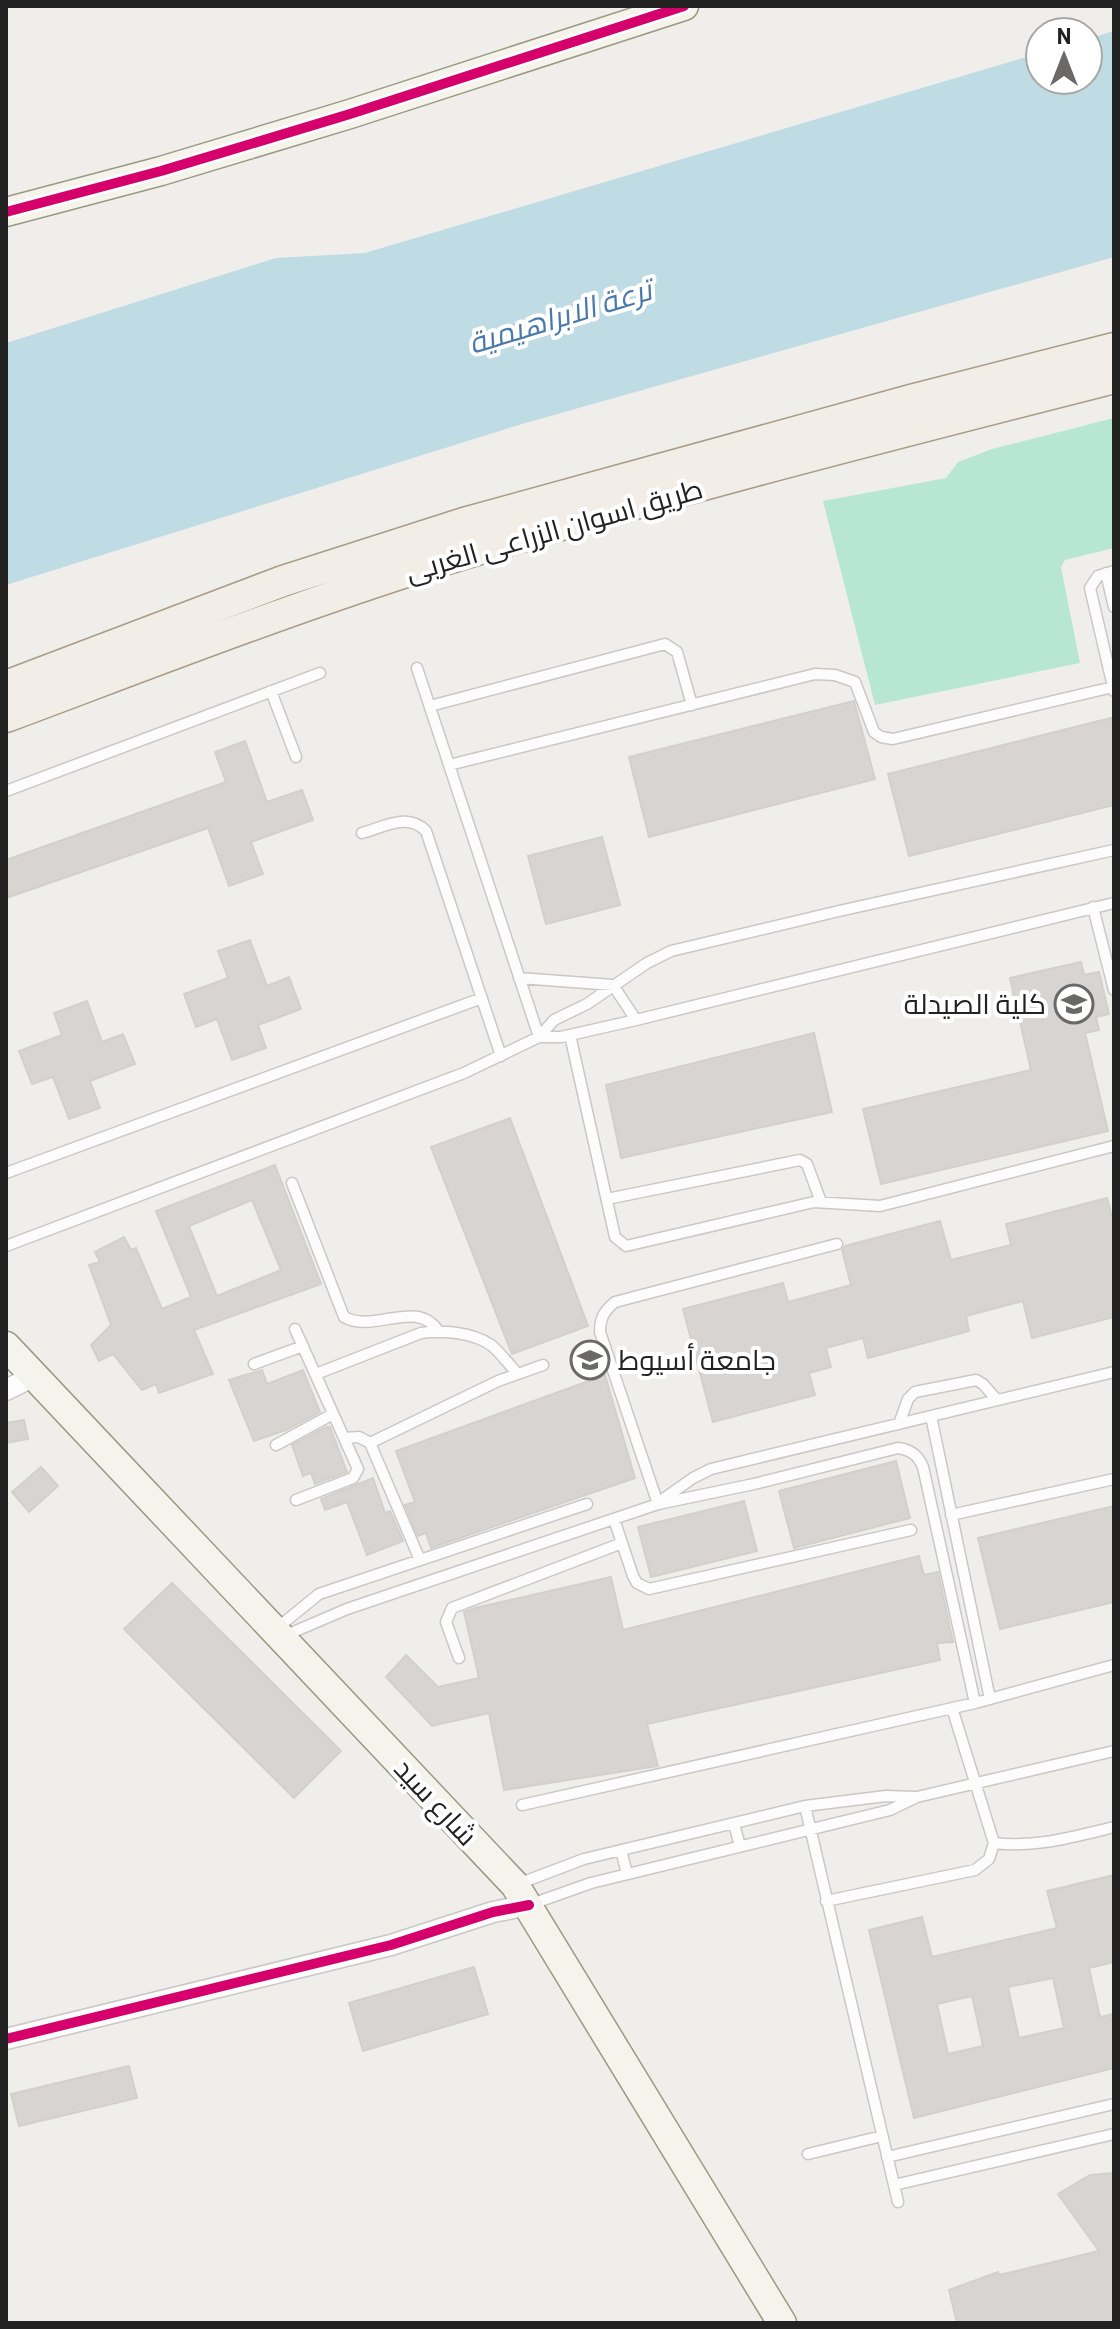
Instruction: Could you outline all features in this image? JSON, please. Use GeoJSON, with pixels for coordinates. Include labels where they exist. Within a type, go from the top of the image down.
{"type":"FeatureCollection","features":[{"type":"Feature","properties":{"kind":"main road"},"geometry":{"type":"LineString","coordinates":[[6,212],[161,171],[350,114],[676,7]]}},
{"type":"Feature","properties":{"kind":"main road","name":"طريق اسوان الزراعى الغربى"},"geometry":{"type":"LineString","coordinates":[[6,686],[283,581],[464,523],[911,400],[1114,348]]}},
{"type":"Feature","properties":{"kind":"main road","name":"طريق اسوان الزراعى الغربى"},"geometry":{"type":"LineString","coordinates":[[6,717],[256,623],[411,571],[567,524],[1114,378]]}},
{"type":"Feature","properties":{"kind":"main road","name":"شارع سيد"},"geometry":{"type":"LineString","coordinates":[[6,1346],[522,1895],[782,2323]]}},
{"type":"Feature","properties":{"kind":"street"},"geometry":{"type":"LineString","coordinates":[[6,1390],[34,1376]]}},
{"type":"Feature","properties":{"kind":"street"},"geometry":{"type":"LineString","coordinates":[[6,2039],[391,1945],[493,1912],[522,1895]]}},
{"type":"Feature","properties":{"kind":"lane"},"geometry":{"type":"LineString","coordinates":[[449,765],[815,674],[835,675],[855,682],[874,732],[893,739],[1113,689],[1090,596],[1093,581],[1110,572],[1114,607]]}},
{"type":"Feature","properties":{"kind":"lane"},"geometry":{"type":"LineString","coordinates":[[430,706],[665,644],[677,652],[692,705]]}},
{"type":"Feature","properties":{"kind":"lane"},"geometry":{"type":"LineString","coordinates":[[417,668],[539,1037]]}},
{"type":"Feature","properties":{"kind":"lane"},"geometry":{"type":"LineString","coordinates":[[6,791],[320,673]]}},
{"type":"Feature","properties":{"kind":"lane"},"geometry":{"type":"LineString","coordinates":[[271,691],[296,757]]}},
{"type":"Feature","properties":{"kind":"lane"},"geometry":{"type":"LineString","coordinates":[[362,833],[406,820],[418,823],[426,831],[501,1056]]}},
{"type":"Feature","properties":{"kind":"lane"},"geometry":{"type":"LineString","coordinates":[[6,1246],[432,1086],[501,1056],[539,1037],[554,1020],[576,1011],[647,963],[671,951],[1114,850]]}},
{"type":"Feature","properties":{"kind":"lane"},"geometry":{"type":"LineString","coordinates":[[539,1037],[570,1035],[636,1020],[1114,903]]}},
{"type":"Feature","properties":{"kind":"lane"},"geometry":{"type":"LineString","coordinates":[[1093,907],[1109,953],[1114,990]]}},
{"type":"Feature","properties":{"kind":"lane"},"geometry":{"type":"LineString","coordinates":[[519,978],[613,985]]}},
{"type":"Feature","properties":{"kind":"lane"},"geometry":{"type":"LineString","coordinates":[[613,985],[636,1020]]}},
{"type":"Feature","properties":{"kind":"lane"},"geometry":{"type":"LineString","coordinates":[[6,1173],[482,998]]}},
{"type":"Feature","properties":{"kind":"lane"},"geometry":{"type":"LineString","coordinates":[[570,1035],[615,1237],[626,1246],[821,1202],[880,1206],[1114,1146]]}},
{"type":"Feature","properties":{"kind":"lane"},"geometry":{"type":"LineString","coordinates":[[607,1199],[800,1160],[807,1164],[821,1202]]}},
{"type":"Feature","properties":{"kind":"lane"},"geometry":{"type":"LineString","coordinates":[[292,1183],[344,1317],[353,1322],[367,1323],[421,1316],[435,1325],[439,1332]]}},
{"type":"Feature","properties":{"kind":"lane"},"geometry":{"type":"LineString","coordinates":[[658,1504],[600,1332],[602,1315],[615,1302],[837,1244]]}},
{"type":"Feature","properties":{"kind":"lane"},"geometry":{"type":"LineString","coordinates":[[295,1329],[358,1469],[355,1477],[296,1500]]}},
{"type":"Feature","properties":{"kind":"lane"},"geometry":{"type":"LineString","coordinates":[[316,1374],[421,1333],[439,1332],[464,1335],[490,1345],[518,1374]]}},
{"type":"Feature","properties":{"kind":"lane"},"geometry":{"type":"LineString","coordinates":[[254,1364],[303,1346]]}},
{"type":"Feature","properties":{"kind":"lane"},"geometry":{"type":"LineString","coordinates":[[370,1443],[498,1381],[543,1365]]}},
{"type":"Feature","properties":{"kind":"lane"},"geometry":{"type":"LineString","coordinates":[[658,1504],[693,1478],[711,1469],[1114,1372]]}},
{"type":"Feature","properties":{"kind":"lane"},"geometry":{"type":"LineString","coordinates":[[899,1424],[908,1399],[915,1392],[972,1380],[983,1384],[997,1400]]}},
{"type":"Feature","properties":{"kind":"lane"},"geometry":{"type":"LineString","coordinates":[[276,1445],[333,1414]]}},
{"type":"Feature","properties":{"kind":"lane"},"geometry":{"type":"LineString","coordinates":[[931,1416],[990,1699]]}},
{"type":"Feature","properties":{"kind":"lane"},"geometry":{"type":"LineString","coordinates":[[344,1438],[359,1437],[370,1443],[420,1560]]}},
{"type":"Feature","properties":{"kind":"lane"},"geometry":{"type":"LineString","coordinates":[[278,1634],[658,1504],[898,1448],[911,1451],[923,1467],[975,1703]]}},
{"type":"Feature","properties":{"kind":"lane"},"geometry":{"type":"LineString","coordinates":[[951,1515],[1114,1479]]}},
{"type":"Feature","properties":{"kind":"lane"},"geometry":{"type":"LineString","coordinates":[[278,1634],[319,1594],[587,1504]]}},
{"type":"Feature","properties":{"kind":"lane"},"geometry":{"type":"LineString","coordinates":[[614,1519],[637,1583],[656,1589],[911,1530]]}},
{"type":"Feature","properties":{"kind":"lane"},"geometry":{"type":"LineString","coordinates":[[459,1658],[446,1622],[452,1608],[622,1543]]}},
{"type":"Feature","properties":{"kind":"lane"},"geometry":{"type":"LineString","coordinates":[[522,1805],[975,1703],[1114,1665]]}},
{"type":"Feature","properties":{"kind":"lane"},"geometry":{"type":"LineString","coordinates":[[826,1901],[975,1870],[989,1859],[994,1843],[952,1708]]}},
{"type":"Feature","properties":{"kind":"lane"},"geometry":{"type":"LineString","coordinates":[[522,1895],[591,1883],[890,1810],[917,1797],[1114,1751]]}},
{"type":"Feature","properties":{"kind":"lane"},"geometry":{"type":"LineString","coordinates":[[522,1895],[584,1859],[805,1806],[886,1796],[917,1797]]}},
{"type":"Feature","properties":{"kind":"lane"},"geometry":{"type":"LineString","coordinates":[[805,1806],[898,2202]]}},
{"type":"Feature","properties":{"kind":"lane"},"geometry":{"type":"LineString","coordinates":[[734,1824],[740,1846]]}},
{"type":"Feature","properties":{"kind":"lane"},"geometry":{"type":"LineString","coordinates":[[994,1843],[1045,1844],[1114,1827]]}},
{"type":"Feature","properties":{"kind":"lane"},"geometry":{"type":"LineString","coordinates":[[621,1850],[627,1874]]}},
{"type":"Feature","properties":{"kind":"lane"},"geometry":{"type":"LineString","coordinates":[[887,2157],[1114,2104]]}},
{"type":"Feature","properties":{"kind":"lane"},"geometry":{"type":"LineString","coordinates":[[894,2185],[1114,2134]]}},
{"type":"Feature","properties":{"kind":"lane"},"geometry":{"type":"LineString","coordinates":[[808,2154],[882,2136]]}},
{"type":"Feature","properties":{"kind":"green space"},"geometry":{"type":"Polygon","coordinates":[[[1114,418],[1114,548],[1065,560],[1061,567],[1080,663],[875,705],[823,501],[946,478],[958,462],[992,449],[1114,418]]]}},
{"type":"Feature","properties":{"kind":"water","name":"ترعة الابراهيمية"},"geometry":{"type":"Polygon","coordinates":[[[1114,31],[1114,257],[522,424],[6,585],[6,343],[276,258],[365,253],[1024,58],[1024,96],[1104,96],[1104,34],[1114,31]]]}},
{"type":"Feature","properties":{"kind":"building"},"geometry":{"type":"Polygon","coordinates":[[[854,701],[875,779],[649,837],[629,757],[854,701]]]}},
{"type":"Feature","properties":{"kind":"building"},"geometry":{"type":"Polygon","coordinates":[[[1111,718],[1114,730],[1114,805],[909,856],[888,774],[1111,718]]]}},
{"type":"Feature","properties":{"kind":"building"},"geometry":{"type":"Polygon","coordinates":[[[245,741],[267,802],[302,790],[313,820],[251,842],[263,874],[229,886],[208,828],[6,898],[6,860],[226,782],[215,752],[245,741]]]}},
{"type":"Feature","properties":{"kind":"building"},"geometry":{"type":"Polygon","coordinates":[[[602,837],[620,905],[546,924],[528,856],[602,837]]]}},
{"type":"Feature","properties":{"kind":"building"},"geometry":{"type":"Polygon","coordinates":[[[250,940],[267,986],[289,977],[301,1009],[258,1025],[266,1048],[232,1060],[217,1019],[196,1027],[184,994],[228,978],[218,951],[250,940]]]}},
{"type":"Feature","properties":{"kind":"building"},"geometry":{"type":"Polygon","coordinates":[[[1081,962],[1084,975],[1099,972],[1109,1014],[1096,1017],[1099,1030],[1085,1033],[1108,1131],[881,1184],[863,1109],[1031,1070],[1010,978],[1081,962]]]}},
{"type":"Feature","properties":{"kind":"building"},"geometry":{"type":"Polygon","coordinates":[[[87,1001],[102,1042],[123,1034],[135,1064],[90,1081],[100,1108],[69,1119],[53,1077],[32,1084],[19,1051],[62,1035],[54,1013],[87,1001]]]}},
{"type":"Feature","properties":{"kind":"building"},"geometry":{"type":"Polygon","coordinates":[[[814,1033],[832,1112],[621,1158],[606,1085],[814,1033]]]}},
{"type":"Feature","properties":{"kind":"building"},"geometry":{"type":"Polygon","coordinates":[[[510,1118],[588,1326],[512,1354],[431,1147],[510,1118]]]}},
{"type":"Feature","properties":{"kind":"building"},"geometry":{"type":"Polygon","coordinates":[[[275,1165],[321,1284],[194,1330],[213,1374],[159,1393],[156,1384],[142,1390],[113,1354],[99,1361],[91,1345],[111,1325],[89,1265],[100,1262],[95,1252],[124,1237],[131,1250],[136,1248],[162,1309],[191,1297],[156,1211],[275,1165]],[[252,1200],[189,1226],[217,1296],[281,1270],[252,1200]]]}},
{"type":"Feature","properties":{"kind":"building"},"geometry":{"type":"Polygon","coordinates":[[[1107,1198],[1114,1224],[1114,1317],[1032,1338],[1023,1301],[966,1316],[969,1331],[868,1358],[863,1338],[826,1348],[831,1367],[809,1373],[815,1395],[713,1422],[683,1309],[783,1283],[788,1302],[851,1285],[842,1250],[845,1246],[940,1221],[951,1260],[1011,1245],[1006,1224],[1107,1198]]]}},
{"type":"Feature","properties":{"kind":"building"},"geometry":{"type":"Polygon","coordinates":[[[262,1370],[267,1384],[303,1370],[320,1412],[286,1430],[254,1441],[229,1380],[262,1370]]]}},
{"type":"Feature","properties":{"kind":"building"},"geometry":{"type":"Polygon","coordinates":[[[605,1375],[635,1478],[431,1548],[426,1533],[418,1536],[405,1505],[415,1502],[396,1451],[605,1375]]]}},
{"type":"Feature","properties":{"kind":"building"},"geometry":{"type":"Polygon","coordinates":[[[24,1420],[28,1439],[6,1443],[6,1423],[24,1420]]]}},
{"type":"Feature","properties":{"kind":"building"},"geometry":{"type":"Polygon","coordinates":[[[330,1427],[347,1472],[315,1484],[311,1473],[303,1476],[292,1445],[330,1427]]]}},
{"type":"Feature","properties":{"kind":"building"},"geometry":{"type":"Polygon","coordinates":[[[896,1461],[910,1518],[794,1548],[779,1491],[896,1461]]]}},
{"type":"Feature","properties":{"kind":"building"},"geometry":{"type":"Polygon","coordinates":[[[41,1467],[58,1486],[29,1512],[12,1492],[41,1467]]]}},
{"type":"Feature","properties":{"kind":"building"},"geometry":{"type":"Polygon","coordinates":[[[373,1478],[385,1513],[390,1511],[403,1541],[367,1555],[347,1502],[325,1510],[321,1499],[373,1478]]]}},
{"type":"Feature","properties":{"kind":"building"},"geometry":{"type":"Polygon","coordinates":[[[744,1501],[757,1551],[651,1577],[638,1527],[744,1501]]]}},
{"type":"Feature","properties":{"kind":"building"},"geometry":{"type":"Polygon","coordinates":[[[1114,1506],[1114,1602],[1000,1629],[978,1538],[1114,1506]]]}},
{"type":"Feature","properties":{"kind":"building"},"geometry":{"type":"Polygon","coordinates":[[[919,1556],[924,1575],[938,1572],[953,1642],[937,1643],[940,1660],[647,1724],[658,1766],[504,1790],[489,1713],[432,1726],[386,1677],[406,1655],[438,1687],[479,1678],[464,1612],[611,1577],[623,1630],[919,1556]]]}},
{"type":"Feature","properties":{"kind":"building"},"geometry":{"type":"Polygon","coordinates":[[[172,1583],[341,1751],[294,1798],[124,1629],[172,1583]]]}},
{"type":"Feature","properties":{"kind":"building"},"geometry":{"type":"Polygon","coordinates":[[[1114,1875],[1114,1962],[1089,1968],[1100,2017],[1114,2014],[1114,2068],[914,2118],[869,1930],[922,1917],[932,1957],[1057,1928],[1047,1891],[1114,1875]],[[1053,1978],[1008,1987],[1019,2038],[1064,2028],[1053,1978]],[[972,1996],[937,2004],[948,2054],[983,2046],[972,1996]]]}},
{"type":"Feature","properties":{"kind":"building"},"geometry":{"type":"Polygon","coordinates":[[[474,1967],[488,2014],[363,2051],[349,2003],[474,1967]]]}},
{"type":"Feature","properties":{"kind":"building"},"geometry":{"type":"Polygon","coordinates":[[[129,2066],[137,2098],[19,2126],[11,2094],[129,2066]]]}},
{"type":"Feature","properties":{"kind":"building"},"geometry":{"type":"Polygon","coordinates":[[[1114,2173],[1114,2323],[957,2323],[949,2290],[998,2272],[999,2275],[1099,2251],[1058,2194],[1090,2175],[1114,2173]]]}},
{"type":"Feature","properties":{"kind":"cycle path"},"geometry":{"type":"LineString","coordinates":[[6,212],[161,171],[350,114],[684,6]]}},
{"type":"Feature","properties":{"kind":"cycle path"},"geometry":{"type":"LineString","coordinates":[[6,2039],[391,1945],[493,1912],[529,1905]]}},
{"type":"Feature","properties":{"kind":"place","name":"كلية الصيدلة"},"geometry":{"type":"Point","coordinates":[1074,1004]}},
{"type":"Feature","properties":{"kind":"place","name":"جامعة أسيوط"},"geometry":{"type":"Point","coordinates":[590,1360]}}]}
